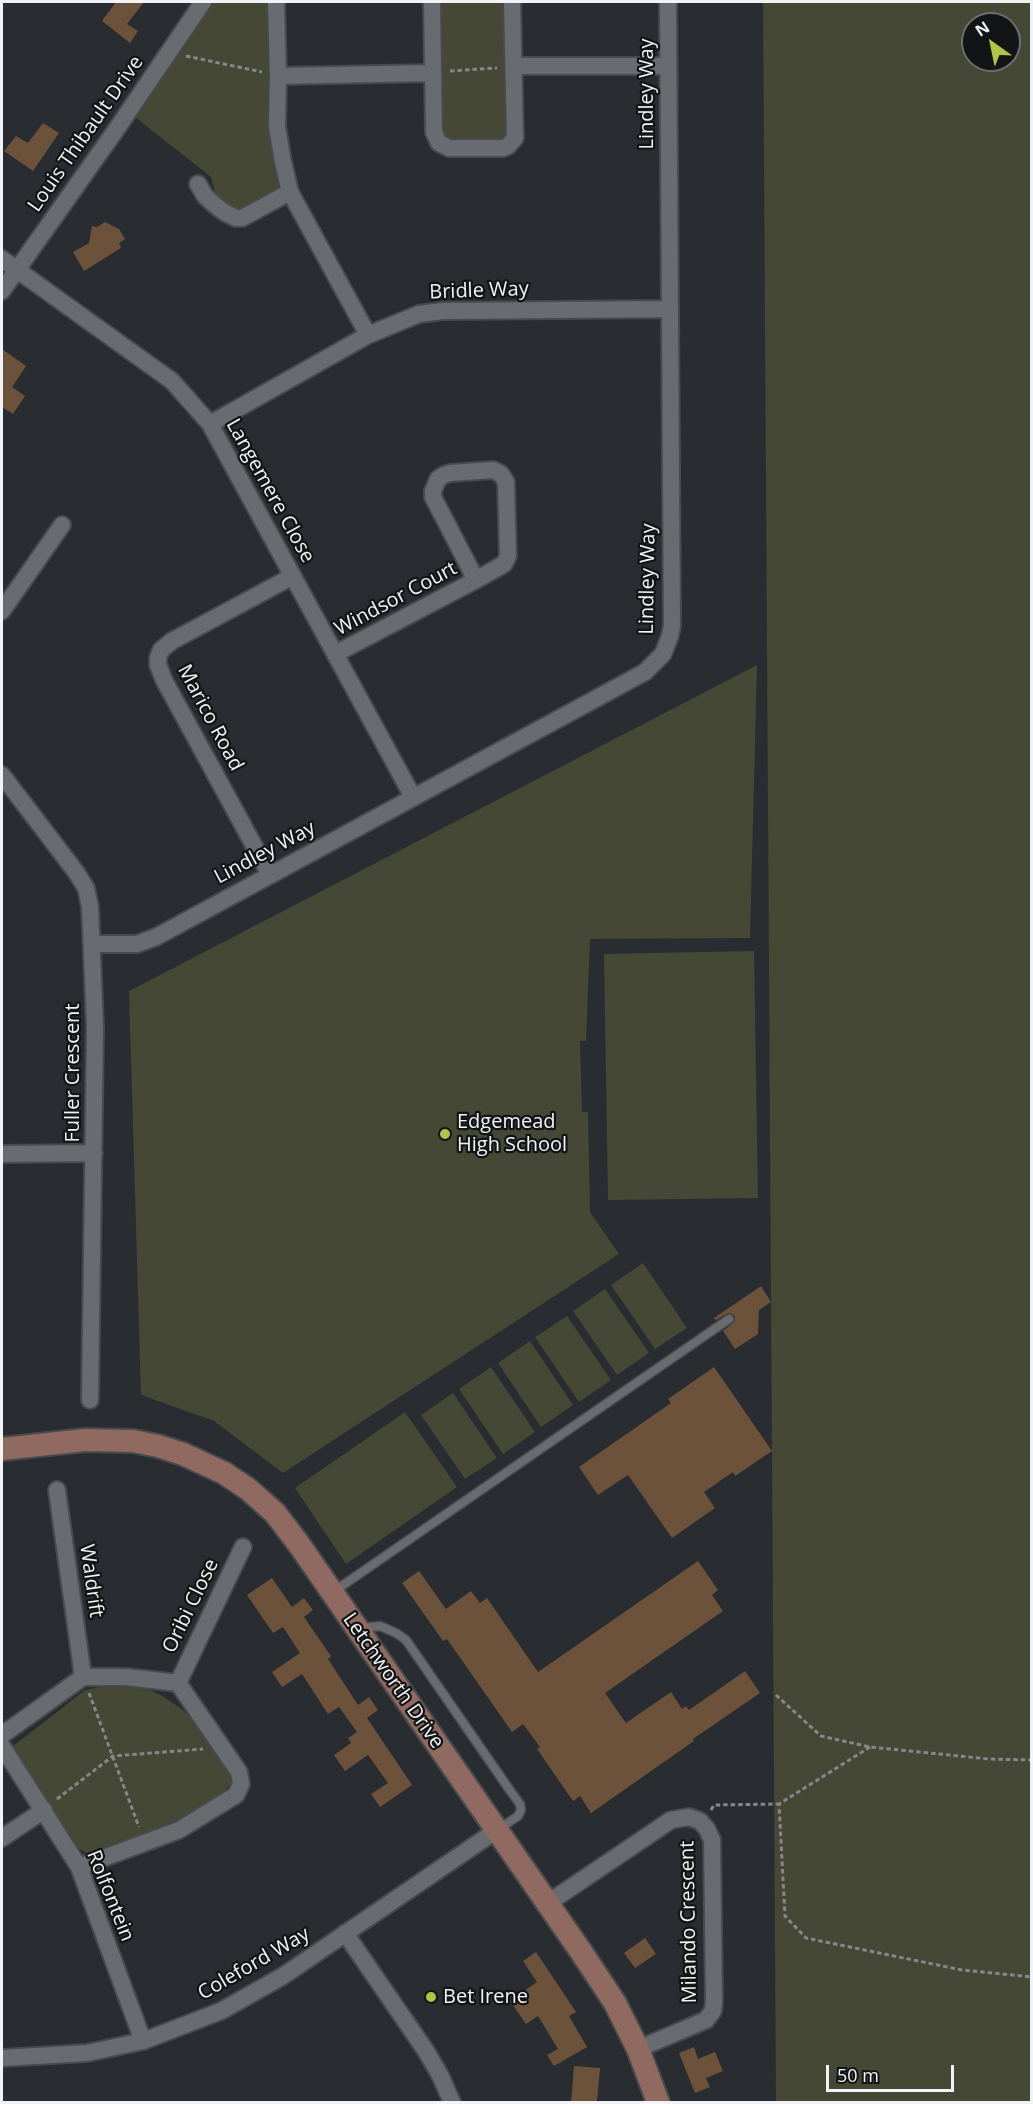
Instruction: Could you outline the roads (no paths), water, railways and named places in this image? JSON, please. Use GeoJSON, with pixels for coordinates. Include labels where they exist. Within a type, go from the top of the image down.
{"type":"FeatureCollection","features":[{"type":"Feature","properties":{"kind":"street","name":"Louis Thibault Drive"},"geometry":{"type":"LineString","coordinates":[[2,291],[203,2]]}},
{"type":"Feature","properties":{"kind":"street"},"geometry":{"type":"LineString","coordinates":[[276,2],[277,127],[290,192],[368,335]]}},
{"type":"Feature","properties":{"kind":"street"},"geometry":{"type":"LineString","coordinates":[[432,2],[434,132],[439,143],[449,148],[503,148],[513,142],[516,134],[512,2]]}},
{"type":"Feature","properties":{"kind":"street","name":"Lindley Way"},"geometry":{"type":"LineString","coordinates":[[93,944],[137,944],[156,937],[645,672],[663,654],[672,626],[668,2]]}},
{"type":"Feature","properties":{"kind":"street"},"geometry":{"type":"LineString","coordinates":[[514,66],[668,66]]}},
{"type":"Feature","properties":{"kind":"street"},"geometry":{"type":"LineString","coordinates":[[278,76],[433,72]]}},
{"type":"Feature","properties":{"kind":"street"},"geometry":{"type":"LineString","coordinates":[[198,184],[205,196],[224,212],[242,218],[290,192]]}},
{"type":"Feature","properties":{"kind":"street","name":"Langemere Close"},"geometry":{"type":"LineString","coordinates":[[2,258],[172,381],[210,424],[413,797]]}},
{"type":"Feature","properties":{"kind":"street","name":"Bridle Way"},"geometry":{"type":"LineString","coordinates":[[210,424],[368,335],[419,314],[443,311],[669,309]]}},
{"type":"Feature","properties":{"kind":"street","name":"Windsor Court"},"geometry":{"type":"LineString","coordinates":[[335,654],[476,580],[500,567],[508,556],[506,482],[501,474],[493,470],[444,475],[438,479],[433,491],[433,497],[476,580]]}},
{"type":"Feature","properties":{"kind":"street"},"geometry":{"type":"LineString","coordinates":[[2,611],[62,525]]}},
{"type":"Feature","properties":{"kind":"street","name":"Marico Road"},"geometry":{"type":"LineString","coordinates":[[270,875],[164,680],[158,665],[158,658],[161,650],[184,634],[293,576]]}},
{"type":"Feature","properties":{"kind":"street","name":"Fuller Crescent"},"geometry":{"type":"LineString","coordinates":[[2,776],[62,852],[86,888],[90,907],[96,1027],[90,1400]]}},
{"type":"Feature","properties":{"kind":"street"},"geometry":{"type":"LineString","coordinates":[[2,1154],[94,1153]]}},
{"type":"Feature","properties":{"kind":"street","name":"Letchworth Drive"},"geometry":{"type":"LineString","coordinates":[[2,1449],[85,1440],[134,1441],[168,1449],[202,1462],[236,1481],[275,1513],[548,1903],[615,2004],[638,2049],[658,2103]]}},
{"type":"Feature","properties":{"kind":"street","name":"Waldrift"},"geometry":{"type":"LineString","coordinates":[[57,1490],[83,1677]]}},
{"type":"Feature","properties":{"kind":"street","name":"Oribi Close"},"geometry":{"type":"LineString","coordinates":[[178,1683],[243,1547]]}},
{"type":"Feature","properties":{"kind":"street"},"geometry":{"type":"LineString","coordinates":[[2,1735],[83,1677],[126,1677],[178,1683],[239,1773],[241,1784],[236,1795],[178,1830],[79,1867]]}},
{"type":"Feature","properties":{"kind":"street","name":"Rolfontein"},"geometry":{"type":"LineString","coordinates":[[2,1746],[79,1867],[143,2041]]}},
{"type":"Feature","properties":{"kind":"street"},"geometry":{"type":"LineString","coordinates":[[2,1838],[44,1810]]}},
{"type":"Feature","properties":{"kind":"street","name":"Milando Crescent"},"geometry":{"type":"LineString","coordinates":[[548,1903],[671,1820],[683,1817],[704,1824],[712,1840],[713,2011],[706,2020],[638,2049]]}},
{"type":"Feature","properties":{"kind":"street","name":"Coleford Way"},"geometry":{"type":"LineString","coordinates":[[2,2058],[87,2053],[143,2041],[221,2011],[283,1976],[497,1830]]}},
{"type":"Feature","properties":{"kind":"street"},"geometry":{"type":"LineString","coordinates":[[345,1933],[426,2051],[452,2103]]}},
{"type":"Feature","properties":{"kind":"lane"},"geometry":{"type":"LineString","coordinates":[[332,1592],[729,1319]]}},
{"type":"Feature","properties":{"kind":"lane"},"geometry":{"type":"LineString","coordinates":[[357,1628],[380,1626],[406,1640],[520,1804],[518,1816],[497,1830]]}},
{"type":"Feature","properties":{"kind":"place","name":"Edgemead High School"},"geometry":{"type":"Point","coordinates":[445,1134]}},
{"type":"Feature","properties":{"kind":"place","name":"Bet Irene"},"geometry":{"type":"Point","coordinates":[431,1997]}}]}
